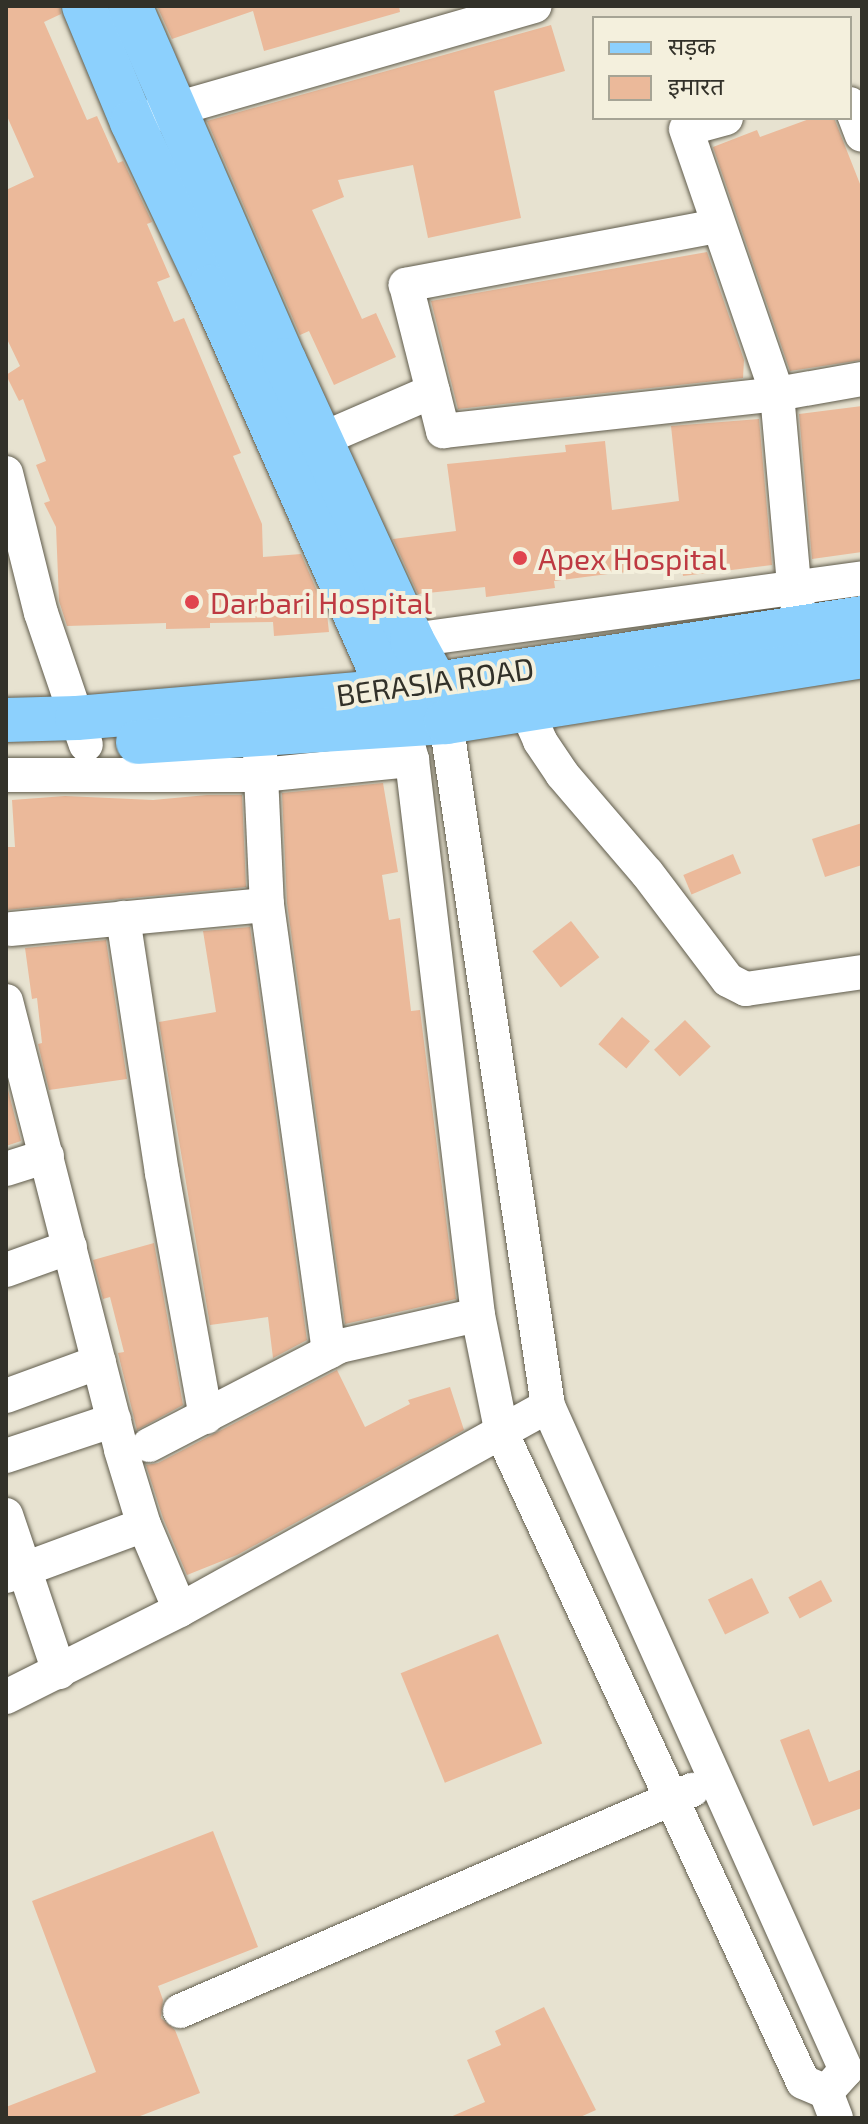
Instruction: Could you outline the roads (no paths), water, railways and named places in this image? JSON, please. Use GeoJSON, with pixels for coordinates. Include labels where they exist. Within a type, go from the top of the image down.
{"type":"FeatureCollection","features":[{"type":"Feature","properties":{"kind":"main road"},"geometry":{"type":"LineString","coordinates":[[84,6],[152,116],[245,319],[417,716]]}},
{"type":"Feature","properties":{"kind":"main road"},"geometry":{"type":"LineString","coordinates":[[130,6],[152,116]]}},
{"type":"Feature","properties":{"kind":"main road"},"geometry":{"type":"LineString","coordinates":[[245,319],[320,440],[412,640],[417,716]]}},
{"type":"Feature","properties":{"kind":"main road","name":"BERASIA ROAD"},"geometry":{"type":"LineString","coordinates":[[417,716],[862,618]]}},
{"type":"Feature","properties":{"kind":"main road","name":"BERASIA ROAD"},"geometry":{"type":"LineString","coordinates":[[6,720],[82,732],[259,737],[417,716],[526,709],[862,656]]}},
{"type":"Feature","properties":{"kind":"main road","name":"BERASIA ROAD"},"geometry":{"type":"LineString","coordinates":[[6,745],[82,732]]}},
{"type":"Feature","properties":{"kind":"street"},"geometry":{"type":"LineString","coordinates":[[152,116],[535,6]]}},
{"type":"Feature","properties":{"kind":"street"},"geometry":{"type":"LineString","coordinates":[[852,109],[862,135]]}},
{"type":"Feature","properties":{"kind":"street"},"geometry":{"type":"LineString","coordinates":[[719,120],[686,129],[777,394],[794,585],[802,629]]}},
{"type":"Feature","properties":{"kind":"street"},"geometry":{"type":"LineString","coordinates":[[717,226],[406,285],[443,431],[777,394],[862,379]]}},
{"type":"Feature","properties":{"kind":"street"},"geometry":{"type":"LineString","coordinates":[[320,440],[433,391]]}},
{"type":"Feature","properties":{"kind":"street"},"geometry":{"type":"LineString","coordinates":[[6,473],[41,613],[82,732]]}},
{"type":"Feature","properties":{"kind":"street"},"geometry":{"type":"LineString","coordinates":[[412,640],[862,578]]}},
{"type":"Feature","properties":{"kind":"street"},"geometry":{"type":"LineString","coordinates":[[6,587],[41,613]]}},
{"type":"Feature","properties":{"kind":"street"},"geometry":{"type":"LineString","coordinates":[[526,709],[540,741],[562,774],[647,873],[728,980],[746,989],[862,972]]}},
{"type":"Feature","properties":{"kind":"street"},"geometry":{"type":"LineString","coordinates":[[417,716],[478,1315],[502,1434],[803,2082],[836,2109],[862,2113]]}},
{"type":"Feature","properties":{"kind":"street"},"geometry":{"type":"LineString","coordinates":[[417,716],[548,1406],[846,2070],[836,2109]]}},
{"type":"Feature","properties":{"kind":"street"},"geometry":{"type":"LineString","coordinates":[[6,775],[259,737],[267,905],[329,1352]]}},
{"type":"Feature","properties":{"kind":"street"},"geometry":{"type":"LineString","coordinates":[[11,929],[267,905]]}},
{"type":"Feature","properties":{"kind":"street"},"geometry":{"type":"LineString","coordinates":[[123,918],[162,1173],[206,1417]]}},
{"type":"Feature","properties":{"kind":"street"},"geometry":{"type":"LineString","coordinates":[[6,1001],[11,1041],[47,1156],[114,1420],[144,1525],[180,1610]]}},
{"type":"Feature","properties":{"kind":"street"},"geometry":{"type":"LineString","coordinates":[[6,1169],[47,1156]]}},
{"type":"Feature","properties":{"kind":"street"},"geometry":{"type":"LineString","coordinates":[[6,1270],[70,1247]]}},
{"type":"Feature","properties":{"kind":"street"},"geometry":{"type":"LineString","coordinates":[[149,1445],[354,1342],[478,1315]]}},
{"type":"Feature","properties":{"kind":"street"},"geometry":{"type":"LineString","coordinates":[[6,1396],[99,1362]]}},
{"type":"Feature","properties":{"kind":"street"},"geometry":{"type":"LineString","coordinates":[[6,1697],[180,1610],[548,1406]]}},
{"type":"Feature","properties":{"kind":"street"},"geometry":{"type":"LineString","coordinates":[[6,1456],[114,1420]]}},
{"type":"Feature","properties":{"kind":"street"},"geometry":{"type":"LineString","coordinates":[[6,1515],[15,1573],[59,1672]]}},
{"type":"Feature","properties":{"kind":"street"},"geometry":{"type":"LineString","coordinates":[[15,1573],[144,1525]]}},
{"type":"Feature","properties":{"kind":"street"},"geometry":{"type":"LineString","coordinates":[[180,2011],[715,1781]]}},
{"type":"Feature","properties":{"kind":"place","name":"Apex Hospital"},"geometry":{"type":"Point","coordinates":[520,558]}},
{"type":"Feature","properties":{"kind":"place","name":"Darbari Hospital"},"geometry":{"type":"Point","coordinates":[192,602]}}]}
